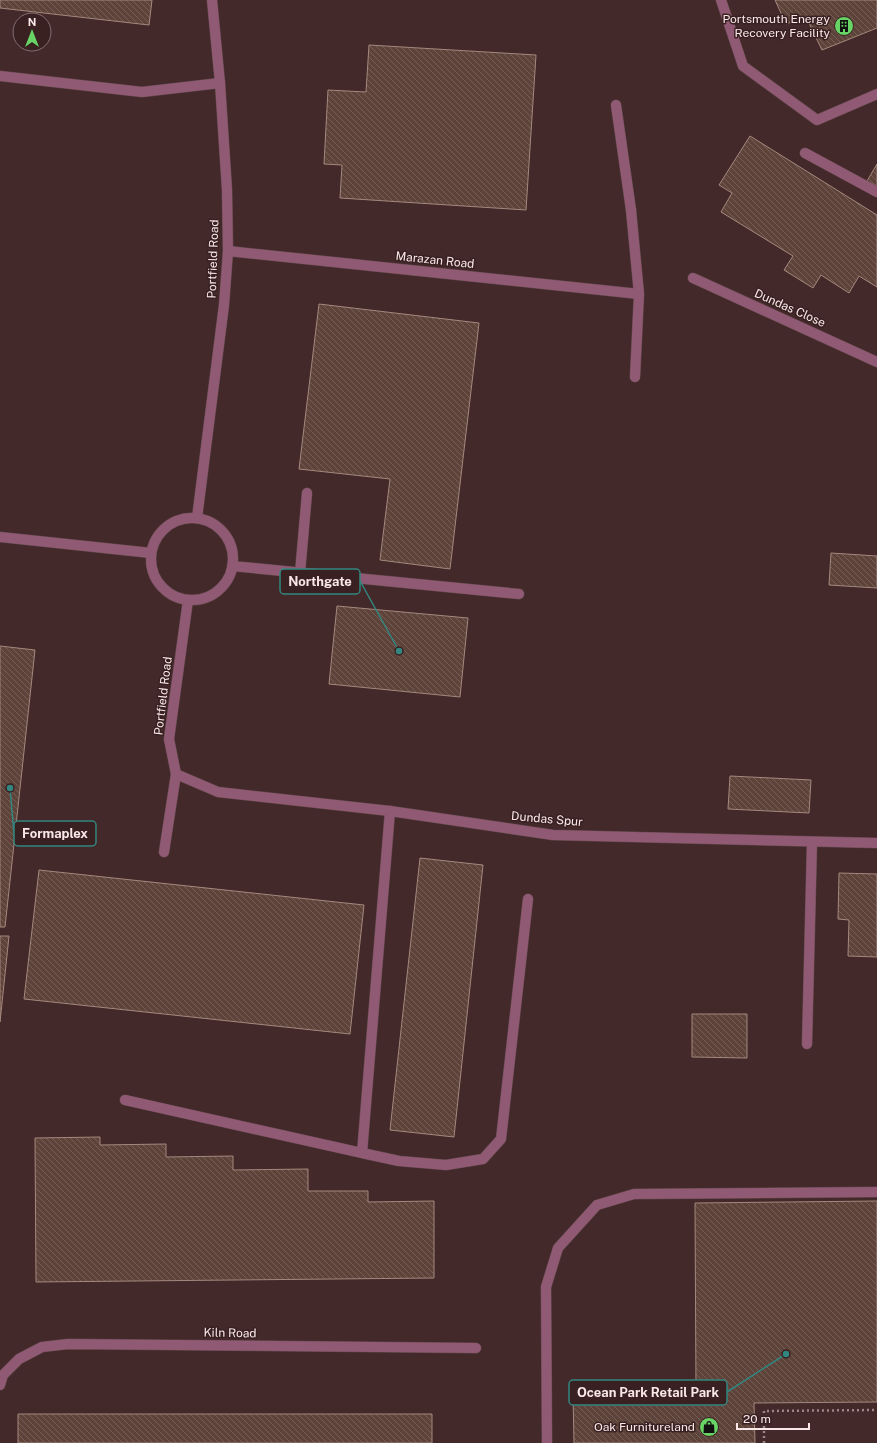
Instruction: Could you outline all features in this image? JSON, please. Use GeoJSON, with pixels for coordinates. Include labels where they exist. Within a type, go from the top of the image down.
{"type":"FeatureCollection","features":[{"type":"Feature","properties":{"kind":"street","name":"Portfield Road"},"geometry":{"type":"LineString","coordinates":[[197,518],[224,306],[228,251],[227,190],[220,83],[212,0]]}},
{"type":"Feature","properties":{"kind":"street"},"geometry":{"type":"LineString","coordinates":[[721,0],[743,66],[817,120],[877,94]]}},
{"type":"Feature","properties":{"kind":"street"},"geometry":{"type":"LineString","coordinates":[[0,76],[142,92],[220,83]]}},
{"type":"Feature","properties":{"kind":"street"},"geometry":{"type":"LineString","coordinates":[[616,105],[631,210],[639,294],[635,377]]}},
{"type":"Feature","properties":{"kind":"street"},"geometry":{"type":"LineString","coordinates":[[805,153],[877,192]]}},
{"type":"Feature","properties":{"kind":"street","name":"Marazan Road"},"geometry":{"type":"LineString","coordinates":[[228,251],[639,294]]}},
{"type":"Feature","properties":{"kind":"street","name":"Dundas Close"},"geometry":{"type":"LineString","coordinates":[[693,278],[877,362]]}},
{"type":"Feature","properties":{"kind":"street"},"geometry":{"type":"LineString","coordinates":[[300,573],[307,493]]}},
{"type":"Feature","properties":{"kind":"street"},"geometry":{"type":"LineString","coordinates":[[197,518],[211,522],[222,531],[230,543],[233,557],[232,566],[227,580],[218,590],[206,598],[188,600],[174,596],[163,588],[154,576],[151,553],[156,539],[164,528],[176,520],[197,518]]}},
{"type":"Feature","properties":{"kind":"street"},"geometry":{"type":"LineString","coordinates":[[0,538],[151,553]]}},
{"type":"Feature","properties":{"kind":"street"},"geometry":{"type":"LineString","coordinates":[[232,566],[519,594]]}},
{"type":"Feature","properties":{"kind":"street","name":"Portfield Road"},"geometry":{"type":"LineString","coordinates":[[176,774],[169,739],[188,600]]}},
{"type":"Feature","properties":{"kind":"street"},"geometry":{"type":"LineString","coordinates":[[164,852],[176,774]]}},
{"type":"Feature","properties":{"kind":"street","name":"Dundas Spur"},"geometry":{"type":"LineString","coordinates":[[176,774],[218,792],[390,811],[553,835],[877,843]]}},
{"type":"Feature","properties":{"kind":"street"},"geometry":{"type":"LineString","coordinates":[[362,1153],[390,811]]}},
{"type":"Feature","properties":{"kind":"street"},"geometry":{"type":"LineString","coordinates":[[807,1044],[812,842]]}},
{"type":"Feature","properties":{"kind":"street"},"geometry":{"type":"LineString","coordinates":[[125,1100],[399,1161],[446,1166],[483,1159],[501,1139],[528,898]]}},
{"type":"Feature","properties":{"kind":"street"},"geometry":{"type":"LineString","coordinates":[[547,1443],[546,1287],[558,1248],[596,1205],[634,1194],[877,1192]]}},
{"type":"Feature","properties":{"kind":"street","name":"Kiln Road"},"geometry":{"type":"LineString","coordinates":[[0,1385],[3,1375],[19,1359],[42,1347],[68,1344],[476,1348]]}},
{"type":"Feature","properties":{"kind":"path"},"geometry":{"type":"LineString","coordinates":[[764,1443],[764,1411],[877,1410]]}},
{"type":"Feature","properties":{"kind":"building"},"geometry":{"type":"Polygon","coordinates":[[[0,0],[152,0],[149,25],[52,14],[52,12],[35,12],[0,8],[0,0]]]}},
{"type":"Feature","properties":{"kind":"building","name":"Portsmouth Energy Recovery Facility"},"geometry":{"type":"Polygon","coordinates":[[[775,0],[877,0],[877,28],[822,50],[806,17],[786,24],[775,0]]]}},
{"type":"Feature","properties":{"kind":"building"},"geometry":{"type":"Polygon","coordinates":[[[369,45],[536,55],[526,210],[340,198],[342,165],[324,164],[328,90],[366,92],[369,45]]]}},
{"type":"Feature","properties":{"kind":"building"},"geometry":{"type":"Polygon","coordinates":[[[750,136],[877,215],[877,287],[859,276],[849,293],[821,275],[813,288],[784,270],[793,256],[721,212],[732,193],[719,185],[750,136]]]}},
{"type":"Feature","properties":{"kind":"building"},"geometry":{"type":"Polygon","coordinates":[[[877,164],[877,186],[867,181],[877,164]]]}},
{"type":"Feature","properties":{"kind":"building"},"geometry":{"type":"Polygon","coordinates":[[[319,304],[479,323],[450,569],[380,560],[390,479],[299,469],[319,304]]]}},
{"type":"Feature","properties":{"kind":"building"},"geometry":{"type":"Polygon","coordinates":[[[831,553],[877,556],[877,588],[829,585],[831,553]]]}},
{"type":"Feature","properties":{"kind":"building"},"geometry":{"type":"Polygon","coordinates":[[[337,606],[468,618],[460,697],[329,684],[337,606]]]}},
{"type":"Feature","properties":{"kind":"building"},"geometry":{"type":"Polygon","coordinates":[[[0,646],[35,650],[5,927],[0,927],[0,646]]]}},
{"type":"Feature","properties":{"kind":"building"},"geometry":{"type":"Polygon","coordinates":[[[730,776],[811,780],[809,813],[728,809],[730,776]]]}},
{"type":"Feature","properties":{"kind":"building"},"geometry":{"type":"Polygon","coordinates":[[[420,858],[483,865],[454,1137],[390,1130],[420,858]]]}},
{"type":"Feature","properties":{"kind":"building"},"geometry":{"type":"Polygon","coordinates":[[[39,870],[364,905],[350,1034],[24,999],[39,870]]]}},
{"type":"Feature","properties":{"kind":"building"},"geometry":{"type":"Polygon","coordinates":[[[839,873],[877,874],[877,957],[848,956],[849,920],[838,919],[839,873]]]}},
{"type":"Feature","properties":{"kind":"building"},"geometry":{"type":"Polygon","coordinates":[[[0,936],[9,936],[0,1022],[0,936]]]}},
{"type":"Feature","properties":{"kind":"building"},"geometry":{"type":"Polygon","coordinates":[[[692,1014],[747,1014],[747,1058],[692,1057],[692,1014]]]}},
{"type":"Feature","properties":{"kind":"building"},"geometry":{"type":"Polygon","coordinates":[[[100,1137],[100,1145],[166,1144],[166,1157],[233,1156],[233,1170],[308,1169],[308,1191],[368,1191],[368,1202],[434,1201],[434,1278],[36,1282],[35,1138],[100,1137]]]}},
{"type":"Feature","properties":{"kind":"building"},"geometry":{"type":"Polygon","coordinates":[[[877,1201],[877,1402],[754,1403],[755,1443],[574,1443],[573,1394],[696,1394],[695,1203],[877,1201]]]}},
{"type":"Feature","properties":{"kind":"building"},"geometry":{"type":"Polygon","coordinates":[[[18,1414],[432,1414],[432,1443],[18,1443],[18,1414]]]}},
{"type":"Feature","properties":{"kind":"place","name":"Portsmouth Energy Recovery Facility"},"geometry":{"type":"Point","coordinates":[844,26]}},
{"type":"Feature","properties":{"kind":"place","name":"Northgate"},"geometry":{"type":"Point","coordinates":[399,651]}},
{"type":"Feature","properties":{"kind":"place","name":"Formaplex"},"geometry":{"type":"Point","coordinates":[10,788]}},
{"type":"Feature","properties":{"kind":"place","name":"Ocean Park Retail Park"},"geometry":{"type":"Point","coordinates":[786,1354]}},
{"type":"Feature","properties":{"kind":"place","name":"Oak Furnitureland"},"geometry":{"type":"Point","coordinates":[709,1427]}}]}
